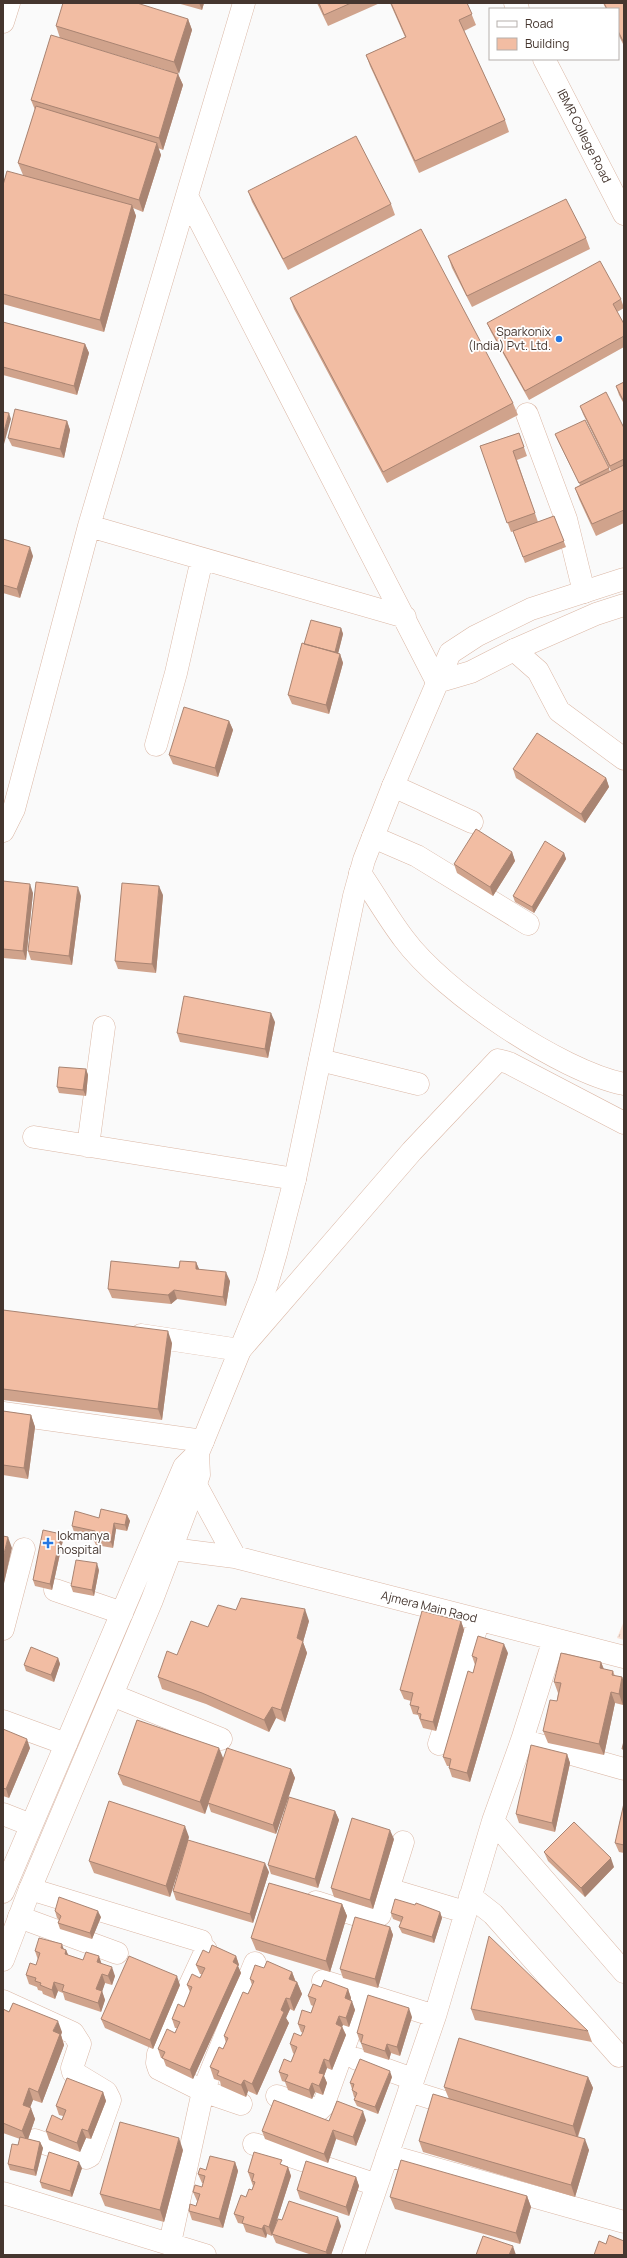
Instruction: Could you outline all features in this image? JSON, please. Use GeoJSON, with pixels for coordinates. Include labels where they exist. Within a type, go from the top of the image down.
{"type":"FeatureCollection","features":[{"type":"Feature","properties":{"kind":"street"},"geometry":{"type":"LineString","coordinates":[[3,22],[8,3]]}},
{"type":"Feature","properties":{"kind":"street"},"geometry":{"type":"LineString","coordinates":[[3,831],[14,809],[89,526],[244,3]]}},
{"type":"Feature","properties":{"kind":"street","name":"IBMR College Road"},"geometry":{"type":"LineString","coordinates":[[545,60],[624,214]]}},
{"type":"Feature","properties":{"kind":"street"},"geometry":{"type":"LineString","coordinates":[[187,196],[405,617],[437,682]]}},
{"type":"Feature","properties":{"kind":"street"},"geometry":{"type":"LineString","coordinates":[[527,414],[566,519],[584,592]]}},
{"type":"Feature","properties":{"kind":"street"},"geometry":{"type":"LineString","coordinates":[[89,526],[405,617]]}},
{"type":"Feature","properties":{"kind":"street"},"geometry":{"type":"LineString","coordinates":[[156,745],[176,673],[202,559]]}},
{"type":"Feature","properties":{"kind":"street"},"geometry":{"type":"LineString","coordinates":[[3,1960],[30,1888],[112,1695],[162,1546],[187,1482],[199,1475],[201,1447],[267,1284],[296,1179],[360,873],[392,786],[450,653],[476,636],[531,609],[624,579]]}},
{"type":"Feature","properties":{"kind":"street"},"geometry":{"type":"LineString","coordinates":[[437,682],[471,672],[514,650],[596,614],[624,605]]}},
{"type":"Feature","properties":{"kind":"street"},"geometry":{"type":"LineString","coordinates":[[514,650],[538,671],[560,711],[624,759]]}},
{"type":"Feature","properties":{"kind":"street"},"geometry":{"type":"LineString","coordinates":[[392,786],[472,822]]}},
{"type":"Feature","properties":{"kind":"street"},"geometry":{"type":"LineString","coordinates":[[373,837],[417,856],[528,924]]}},
{"type":"Feature","properties":{"kind":"street"},"geometry":{"type":"LineString","coordinates":[[360,873],[404,940],[457,991],[517,1035],[551,1054],[572,1065],[624,1084]]}},
{"type":"Feature","properties":{"kind":"street"},"geometry":{"type":"LineString","coordinates":[[88,1146],[104,1027]]}},
{"type":"Feature","properties":{"kind":"street"},"geometry":{"type":"LineString","coordinates":[[320,1060],[418,1084]]}},
{"type":"Feature","properties":{"kind":"street"},"geometry":{"type":"LineString","coordinates":[[240,1350],[412,1151],[498,1060],[509,1063],[624,1123]]}},
{"type":"Feature","properties":{"kind":"street"},"geometry":{"type":"LineString","coordinates":[[34,1137],[296,1179]]}},
{"type":"Feature","properties":{"kind":"street"},"geometry":{"type":"LineString","coordinates":[[122,1332],[240,1350]]}},
{"type":"Feature","properties":{"kind":"street"},"geometry":{"type":"LineString","coordinates":[[3,1413],[201,1447]]}},
{"type":"Feature","properties":{"kind":"street"},"geometry":{"type":"LineString","coordinates":[[187,1482],[235,1557]]}},
{"type":"Feature","properties":{"kind":"street"},"geometry":{"type":"LineString","coordinates":[[3,1892],[122,1613],[162,1546]]}},
{"type":"Feature","properties":{"kind":"street","name":"Ajmera Main Raod"},"geometry":{"type":"LineString","coordinates":[[162,1546],[235,1557],[624,1657]]}},
{"type":"Feature","properties":{"kind":"street"},"geometry":{"type":"LineString","coordinates":[[3,1629],[24,1549]]}},
{"type":"Feature","properties":{"kind":"street"},"geometry":{"type":"LineString","coordinates":[[55,1590],[122,1613]]}},
{"type":"Feature","properties":{"kind":"street"},"geometry":{"type":"LineString","coordinates":[[439,1744],[479,1620]]}},
{"type":"Feature","properties":{"kind":"street"},"geometry":{"type":"LineString","coordinates":[[353,2255],[435,2016],[493,1821],[522,1740],[554,1639]]}},
{"type":"Feature","properties":{"kind":"street"},"geometry":{"type":"LineString","coordinates":[[112,1695],[221,1739]]}},
{"type":"Feature","properties":{"kind":"street"},"geometry":{"type":"LineString","coordinates":[[3,1720],[66,1744]]}},
{"type":"Feature","properties":{"kind":"street"},"geometry":{"type":"LineString","coordinates":[[522,1740],[624,1769]]}},
{"type":"Feature","properties":{"kind":"street"},"geometry":{"type":"LineString","coordinates":[[3,1814],[31,1825]]}},
{"type":"Feature","properties":{"kind":"street"},"geometry":{"type":"LineString","coordinates":[[493,1821],[624,1972]]}},
{"type":"Feature","properties":{"kind":"street"},"geometry":{"type":"LineString","coordinates":[[297,1896],[366,1918],[374,1918],[380,1915],[403,1842]]}},
{"type":"Feature","properties":{"kind":"street"},"geometry":{"type":"LineString","coordinates":[[30,1888],[203,1946],[158,2054],[157,2063],[159,2069],[203,2091],[241,2104]]}},
{"type":"Feature","properties":{"kind":"street"},"geometry":{"type":"LineString","coordinates":[[388,1889],[468,1904],[493,1914],[619,2056]]}},
{"type":"Feature","properties":{"kind":"street"},"geometry":{"type":"LineString","coordinates":[[19,1917],[117,1953]]}},
{"type":"Feature","properties":{"kind":"street"},"geometry":{"type":"LineString","coordinates":[[170,2243],[203,2091],[255,1963]]}},
{"type":"Feature","properties":{"kind":"street"},"geometry":{"type":"LineString","coordinates":[[323,1981],[363,1995],[435,2016]]}},
{"type":"Feature","properties":{"kind":"street"},"geometry":{"type":"LineString","coordinates":[[276,2096],[314,2110],[319,2110],[323,2106],[363,1995]]}},
{"type":"Feature","properties":{"kind":"street"},"geometry":{"type":"LineString","coordinates":[[3,2001],[73,2033],[80,2044],[72,2068],[73,2072],[106,2092],[110,2100],[90,2156],[86,2158],[35,2140]]}},
{"type":"Feature","properties":{"kind":"street"},"geometry":{"type":"LineString","coordinates":[[357,2059],[411,2085],[476,2112]]}},
{"type":"Feature","properties":{"kind":"street"},"geometry":{"type":"LineString","coordinates":[[254,2144],[377,2185]]}},
{"type":"Feature","properties":{"kind":"street"},"geometry":{"type":"LineString","coordinates":[[387,2155],[624,2222]]}},
{"type":"Feature","properties":{"kind":"street"},"geometry":{"type":"LineString","coordinates":[[3,2193],[170,2243],[205,2255]]}},
{"type":"Feature","properties":{"kind":"green space"},"geometry":{"type":"Polygon","coordinates":[[[624,1621],[624,1640],[617,1638],[624,1621]]]}},
{"type":"Feature","properties":{"kind":"building"},"geometry":{"type":"Polygon","coordinates":[[[63,3],[137,3],[188,19],[174,62],[56,26],[63,3]]]}},
{"type":"Feature","properties":{"kind":"building"},"geometry":{"type":"Polygon","coordinates":[[[319,3],[351,3],[324,15],[319,3]]]}},
{"type":"Feature","properties":{"kind":"building"},"geometry":{"type":"Polygon","coordinates":[[[391,3],[467,3],[472,14],[459,20],[505,120],[415,161],[366,55],[406,37],[391,3]]]}},
{"type":"Feature","properties":{"kind":"building"},"geometry":{"type":"Polygon","coordinates":[[[604,3],[624,3],[624,43],[619,33],[619,8],[606,8],[604,3]]]}},
{"type":"Feature","properties":{"kind":"building"},"geometry":{"type":"Polygon","coordinates":[[[51,35],[178,74],[159,138],[31,100],[51,35]]]}},
{"type":"Feature","properties":{"kind":"building"},"geometry":{"type":"Polygon","coordinates":[[[36,106],[157,143],[139,200],[18,163],[36,106]]]}},
{"type":"Feature","properties":{"kind":"building"},"geometry":{"type":"Polygon","coordinates":[[[356,136],[391,204],[283,259],[248,191],[356,136]]]}},
{"type":"Feature","properties":{"kind":"building"},"geometry":{"type":"Polygon","coordinates":[[[7,171],[132,205],[100,320],[3,294],[3,185],[7,171]]]}},
{"type":"Feature","properties":{"kind":"building"},"geometry":{"type":"Polygon","coordinates":[[[566,199],[586,238],[467,296],[448,256],[566,199]]]}},
{"type":"Feature","properties":{"kind":"building"},"geometry":{"type":"Polygon","coordinates":[[[421,229],[513,403],[383,472],[290,298],[421,229]]]}},
{"type":"Feature","properties":{"kind":"building","name":"Sparkonix (India) Pvt. Ltd."},"geometry":{"type":"Polygon","coordinates":[[[600,261],[621,299],[613,304],[624,324],[624,336],[525,391],[487,323],[600,261]]]}},
{"type":"Feature","properties":{"kind":"building"},"geometry":{"type":"Polygon","coordinates":[[[3,322],[85,344],[74,386],[3,367],[3,322]]]}},
{"type":"Feature","properties":{"kind":"building"},"geometry":{"type":"Polygon","coordinates":[[[624,382],[624,402],[616,386],[624,382]]]}},
{"type":"Feature","properties":{"kind":"building"},"geometry":{"type":"Polygon","coordinates":[[[606,392],[624,428],[624,459],[610,466],[580,406],[606,392]]]}},
{"type":"Feature","properties":{"kind":"building"},"geometry":{"type":"Polygon","coordinates":[[[15,409],[67,421],[60,449],[8,438],[15,409]]]}},
{"type":"Feature","properties":{"kind":"building"},"geometry":{"type":"Polygon","coordinates":[[[3,412],[9,413],[3,435],[3,412]]]}},
{"type":"Feature","properties":{"kind":"building"},"geometry":{"type":"Polygon","coordinates":[[[585,420],[609,468],[579,483],[555,434],[585,420]]]}},
{"type":"Feature","properties":{"kind":"building"},"geometry":{"type":"Polygon","coordinates":[[[519,433],[524,447],[513,451],[535,513],[507,523],[480,446],[519,433]]]}},
{"type":"Feature","properties":{"kind":"building"},"geometry":{"type":"Polygon","coordinates":[[[624,465],[624,510],[592,524],[575,488],[624,465]]]}},
{"type":"Feature","properties":{"kind":"building"},"geometry":{"type":"Polygon","coordinates":[[[554,516],[564,541],[523,557],[513,531],[554,516]]]}},
{"type":"Feature","properties":{"kind":"building"},"geometry":{"type":"Polygon","coordinates":[[[3,539],[30,547],[17,589],[3,585],[3,539]]]}},
{"type":"Feature","properties":{"kind":"building"},"geometry":{"type":"Polygon","coordinates":[[[311,620],[341,628],[335,652],[304,644],[311,620]]]}},
{"type":"Feature","properties":{"kind":"building"},"geometry":{"type":"Polygon","coordinates":[[[302,643],[340,654],[326,705],[288,695],[302,643]]]}},
{"type":"Feature","properties":{"kind":"building"},"geometry":{"type":"Polygon","coordinates":[[[184,707],[229,721],[215,768],[169,755],[184,707]]]}},
{"type":"Feature","properties":{"kind":"building"},"geometry":{"type":"Polygon","coordinates":[[[537,733],[606,778],[581,814],[513,769],[537,733]]]}},
{"type":"Feature","properties":{"kind":"building"},"geometry":{"type":"Polygon","coordinates":[[[476,829],[512,852],[490,887],[454,864],[476,829]]]}},
{"type":"Feature","properties":{"kind":"building"},"geometry":{"type":"Polygon","coordinates":[[[545,841],[564,853],[532,907],[513,896],[545,841]]]}},
{"type":"Feature","properties":{"kind":"building"},"geometry":{"type":"Polygon","coordinates":[[[3,881],[30,884],[23,951],[3,949],[3,881]]]}},
{"type":"Feature","properties":{"kind":"building"},"geometry":{"type":"Polygon","coordinates":[[[36,882],[78,887],[69,956],[28,951],[36,882]]]}},
{"type":"Feature","properties":{"kind":"building"},"geometry":{"type":"Polygon","coordinates":[[[122,883],[159,886],[152,964],[115,961],[122,883]]]}},
{"type":"Feature","properties":{"kind":"building"},"geometry":{"type":"Polygon","coordinates":[[[184,996],[271,1013],[265,1049],[177,1033],[184,996]]]}},
{"type":"Feature","properties":{"kind":"building"},"geometry":{"type":"Polygon","coordinates":[[[59,1067],[86,1069],[83,1090],[57,1087],[59,1067]]]}},
{"type":"Feature","properties":{"kind":"building"},"geometry":{"type":"Polygon","coordinates":[[[111,1261],[179,1268],[180,1261],[196,1262],[196,1269],[226,1272],[223,1297],[174,1290],[168,1295],[108,1289],[111,1261]]]}},
{"type":"Feature","properties":{"kind":"building"},"geometry":{"type":"Polygon","coordinates":[[[3,1310],[168,1331],[158,1409],[3,1389],[3,1310]]]}},
{"type":"Feature","properties":{"kind":"building"},"geometry":{"type":"Polygon","coordinates":[[[3,1411],[31,1415],[24,1468],[3,1465],[3,1411]]]}},
{"type":"Feature","properties":{"kind":"building"},"geometry":{"type":"Polygon","coordinates":[[[101,1509],[127,1515],[125,1525],[114,1523],[111,1542],[93,1539],[95,1531],[72,1526],[75,1511],[99,1518],[101,1509]]]}},
{"type":"Feature","properties":{"kind":"building"},"geometry":{"type":"Polygon","coordinates":[[[43,1530],[61,1534],[50,1584],[33,1580],[43,1530]]]}},
{"type":"Feature","properties":{"kind":"building"},"geometry":{"type":"Polygon","coordinates":[[[3,1536],[8,1537],[3,1558],[3,1536]]]}},
{"type":"Feature","properties":{"kind":"building"},"geometry":{"type":"Polygon","coordinates":[[[76,1560],[97,1563],[92,1590],[71,1586],[76,1560]]]}},
{"type":"Feature","properties":{"kind":"building"},"geometry":{"type":"Polygon","coordinates":[[[241,1598],[305,1609],[297,1638],[303,1641],[281,1710],[272,1707],[264,1720],[202,1693],[158,1677],[167,1651],[177,1655],[191,1621],[208,1627],[218,1605],[236,1610],[241,1598]]]}},
{"type":"Feature","properties":{"kind":"building"},"geometry":{"type":"Polygon","coordinates":[[[422,1611],[461,1621],[433,1722],[420,1719],[421,1714],[417,1713],[419,1707],[410,1705],[413,1693],[400,1690],[422,1611]]]}},
{"type":"Feature","properties":{"kind":"building"},"geometry":{"type":"Polygon","coordinates":[[[478,1636],[504,1644],[467,1773],[449,1768],[451,1759],[443,1757],[468,1671],[473,1673],[477,1658],[472,1656],[478,1636]]]}},
{"type":"Feature","properties":{"kind":"building"},"geometry":{"type":"Polygon","coordinates":[[[31,1647],[58,1658],[51,1675],[24,1665],[31,1647]]]}},
{"type":"Feature","properties":{"kind":"building"},"geometry":{"type":"Polygon","coordinates":[[[561,1653],[601,1662],[600,1668],[613,1671],[612,1675],[622,1677],[619,1694],[611,1692],[599,1744],[543,1731],[550,1700],[557,1701],[561,1683],[554,1682],[561,1653]]]}},
{"type":"Feature","properties":{"kind":"building"},"geometry":{"type":"Polygon","coordinates":[[[137,1720],[219,1748],[200,1802],[118,1774],[137,1720]]]}},
{"type":"Feature","properties":{"kind":"building"},"geometry":{"type":"Polygon","coordinates":[[[3,1729],[27,1739],[6,1789],[3,1788],[3,1729]]]}},
{"type":"Feature","properties":{"kind":"building"},"geometry":{"type":"Polygon","coordinates":[[[531,1745],[567,1754],[552,1823],[516,1814],[531,1745]]]}},
{"type":"Feature","properties":{"kind":"building"},"geometry":{"type":"Polygon","coordinates":[[[227,1748],[291,1769],[273,1825],[208,1803],[227,1748]]]}},
{"type":"Feature","properties":{"kind":"building"},"geometry":{"type":"Polygon","coordinates":[[[289,1797],[335,1811],[315,1879],[268,1865],[289,1797]]]}},
{"type":"Feature","properties":{"kind":"building"},"geometry":{"type":"Polygon","coordinates":[[[109,1801],[185,1826],[166,1886],[89,1861],[109,1801]]]}},
{"type":"Feature","properties":{"kind":"building"},"geometry":{"type":"Polygon","coordinates":[[[624,1803],[624,1845],[615,1843],[624,1803]]]}},
{"type":"Feature","properties":{"kind":"building"},"geometry":{"type":"Polygon","coordinates":[[[352,1818],[390,1830],[370,1900],[331,1888],[352,1818]]]}},
{"type":"Feature","properties":{"kind":"building"},"geometry":{"type":"Polygon","coordinates":[[[574,1822],[611,1858],[581,1888],[544,1852],[574,1822]]]}},
{"type":"Feature","properties":{"kind":"building"},"geometry":{"type":"Polygon","coordinates":[[[188,1840],[265,1863],[250,1914],[173,1891],[188,1840]]]}},
{"type":"Feature","properties":{"kind":"building"},"geometry":{"type":"Polygon","coordinates":[[[269,1883],[342,1904],[326,1961],[251,1938],[269,1883]]]}},
{"type":"Feature","properties":{"kind":"building"},"geometry":{"type":"Polygon","coordinates":[[[59,1897],[98,1911],[90,1933],[58,1923],[61,1916],[55,1911],[59,1897]]]}},
{"type":"Feature","properties":{"kind":"building"},"geometry":{"type":"Polygon","coordinates":[[[395,1899],[415,1905],[416,1903],[440,1912],[432,1937],[399,1927],[403,1917],[391,1913],[395,1899]]]}},
{"type":"Feature","properties":{"kind":"building"},"geometry":{"type":"Polygon","coordinates":[[[355,1917],[390,1927],[375,1979],[340,1969],[355,1917]]]}},
{"type":"Feature","properties":{"kind":"building"},"geometry":{"type":"Polygon","coordinates":[[[489,1936],[588,2031],[471,2009],[489,1936]]]}},
{"type":"Feature","properties":{"kind":"building"},"geometry":{"type":"Polygon","coordinates":[[[39,1938],[62,1944],[61,1948],[66,1950],[65,1954],[83,1960],[86,1952],[99,1956],[97,1962],[112,1967],[108,1976],[102,1974],[96,1989],[102,1991],[98,2003],[62,1991],[64,1985],[54,1982],[52,1990],[40,1985],[41,1983],[35,1981],[36,1978],[26,1975],[30,1963],[36,1965],[40,1953],[35,1951],[39,1938]]]}},
{"type":"Feature","properties":{"kind":"building"},"geometry":{"type":"Polygon","coordinates":[[[212,1945],[236,1956],[233,1962],[238,1965],[190,2070],[162,2058],[165,2052],[158,2049],[167,2029],[175,2033],[180,2022],[172,2019],[178,2004],[184,2007],[192,1987],[187,1985],[192,1974],[200,1978],[205,1968],[196,1965],[203,1950],[209,1953],[212,1945]]]}},
{"type":"Feature","properties":{"kind":"building"},"geometry":{"type":"Polygon","coordinates":[[[129,1956],[177,1976],[150,2040],[101,2019],[129,1956]]]}},
{"type":"Feature","properties":{"kind":"building"},"geometry":{"type":"Polygon","coordinates":[[[267,1961],[292,1972],[289,1979],[297,1982],[290,1999],[286,1998],[281,2010],[284,2012],[252,2084],[244,2080],[241,2085],[217,2075],[219,2071],[210,2067],[219,2047],[223,2049],[228,2038],[224,2036],[243,1992],[248,1994],[254,1981],[250,1979],[255,1965],[264,1968],[267,1961]]]}},
{"type":"Feature","properties":{"kind":"building"},"geometry":{"type":"Polygon","coordinates":[[[324,1980],[348,1989],[345,1998],[352,2001],[346,2018],[339,2016],[336,2024],[342,2027],[329,2061],[324,2059],[319,2073],[324,2074],[319,2086],[312,2083],[309,2090],[285,2081],[288,2075],[279,2072],[284,2059],[291,2062],[297,2047],[290,2044],[294,2033],[301,2036],[303,2032],[305,2026],[298,2024],[302,2010],[311,2013],[316,1999],[308,1996],[313,1984],[321,1987],[324,1980]]]}},
{"type":"Feature","properties":{"kind":"building"},"geometry":{"type":"Polygon","coordinates":[[[368,1995],[409,2008],[397,2047],[387,2044],[385,2051],[361,2043],[363,2035],[357,2033],[368,1995]]]}},
{"type":"Feature","properties":{"kind":"building"},"geometry":{"type":"Polygon","coordinates":[[[13,2003],[58,2021],[53,2031],[60,2034],[38,2092],[29,2088],[23,2105],[31,2108],[22,2131],[3,2123],[3,2009],[9,2012],[13,2003]]]}},
{"type":"Feature","properties":{"kind":"building"},"geometry":{"type":"Polygon","coordinates":[[[459,2038],[588,2077],[573,2126],[444,2087],[459,2038]]]}},
{"type":"Feature","properties":{"kind":"building"},"geometry":{"type":"Polygon","coordinates":[[[360,2059],[390,2071],[375,2107],[354,2100],[357,2093],[352,2090],[354,2084],[350,2083],[360,2059]]]}},
{"type":"Feature","properties":{"kind":"building"},"geometry":{"type":"Polygon","coordinates":[[[67,2078],[103,2092],[88,2131],[82,2129],[77,2143],[46,2131],[52,2115],[62,2120],[66,2110],[56,2106],[67,2078]]]}},
{"type":"Feature","properties":{"kind":"building"},"geometry":{"type":"Polygon","coordinates":[[[433,2094],[585,2139],[571,2185],[419,2141],[433,2094]]]}},
{"type":"Feature","properties":{"kind":"building"},"geometry":{"type":"Polygon","coordinates":[[[274,2100],[329,2121],[337,2101],[363,2111],[353,2137],[333,2130],[324,2154],[262,2131],[274,2100]]]}},
{"type":"Feature","properties":{"kind":"building"},"geometry":{"type":"Polygon","coordinates":[[[120,2122],[179,2138],[160,2210],[100,2194],[120,2122]]]}},
{"type":"Feature","properties":{"kind":"building"},"geometry":{"type":"Polygon","coordinates":[[[20,2137],[40,2142],[34,2170],[8,2164],[12,2144],[18,2145],[20,2137]]]}},
{"type":"Feature","properties":{"kind":"building"},"geometry":{"type":"Polygon","coordinates":[[[49,2152],[79,2162],[70,2191],[40,2182],[49,2152]]]}},
{"type":"Feature","properties":{"kind":"building"},"geometry":{"type":"Polygon","coordinates":[[[254,2152],[282,2160],[280,2164],[288,2167],[269,2227],[264,2225],[262,2229],[242,2223],[244,2217],[234,2214],[241,2195],[246,2197],[249,2189],[252,2190],[255,2182],[252,2181],[254,2174],[248,2172],[254,2152]]]}},
{"type":"Feature","properties":{"kind":"building"},"geometry":{"type":"Polygon","coordinates":[[[210,2156],[235,2162],[219,2219],[189,2211],[190,2204],[196,2206],[200,2194],[193,2192],[195,2185],[202,2187],[205,2176],[198,2174],[200,2168],[206,2170],[210,2156]]]}},
{"type":"Feature","properties":{"kind":"building"},"geometry":{"type":"Polygon","coordinates":[[[401,2160],[527,2196],[516,2233],[390,2197],[401,2160]]]}},
{"type":"Feature","properties":{"kind":"building"},"geometry":{"type":"Polygon","coordinates":[[[306,2161],[356,2177],[346,2207],[297,2190],[306,2161]]]}},
{"type":"Feature","properties":{"kind":"building"},"geometry":{"type":"Polygon","coordinates":[[[289,2201],[338,2217],[326,2252],[272,2234],[278,2219],[282,2220],[289,2201]]]}},
{"type":"Feature","properties":{"kind":"building"},"geometry":{"type":"Polygon","coordinates":[[[609,2235],[624,2241],[624,2255],[594,2255],[599,2241],[606,2244],[609,2235]]]}},
{"type":"Feature","properties":{"kind":"building"},"geometry":{"type":"Polygon","coordinates":[[[483,2236],[513,2246],[509,2255],[476,2255],[483,2236]]]}},
{"type":"Feature","properties":{"kind":"place","name":"Sparkonix (India) Pvt. Ltd."},"geometry":{"type":"Point","coordinates":[559,339]}},
{"type":"Feature","properties":{"kind":"place","name":"lokmanya hospital"},"geometry":{"type":"Point","coordinates":[48,1543]}}]}
